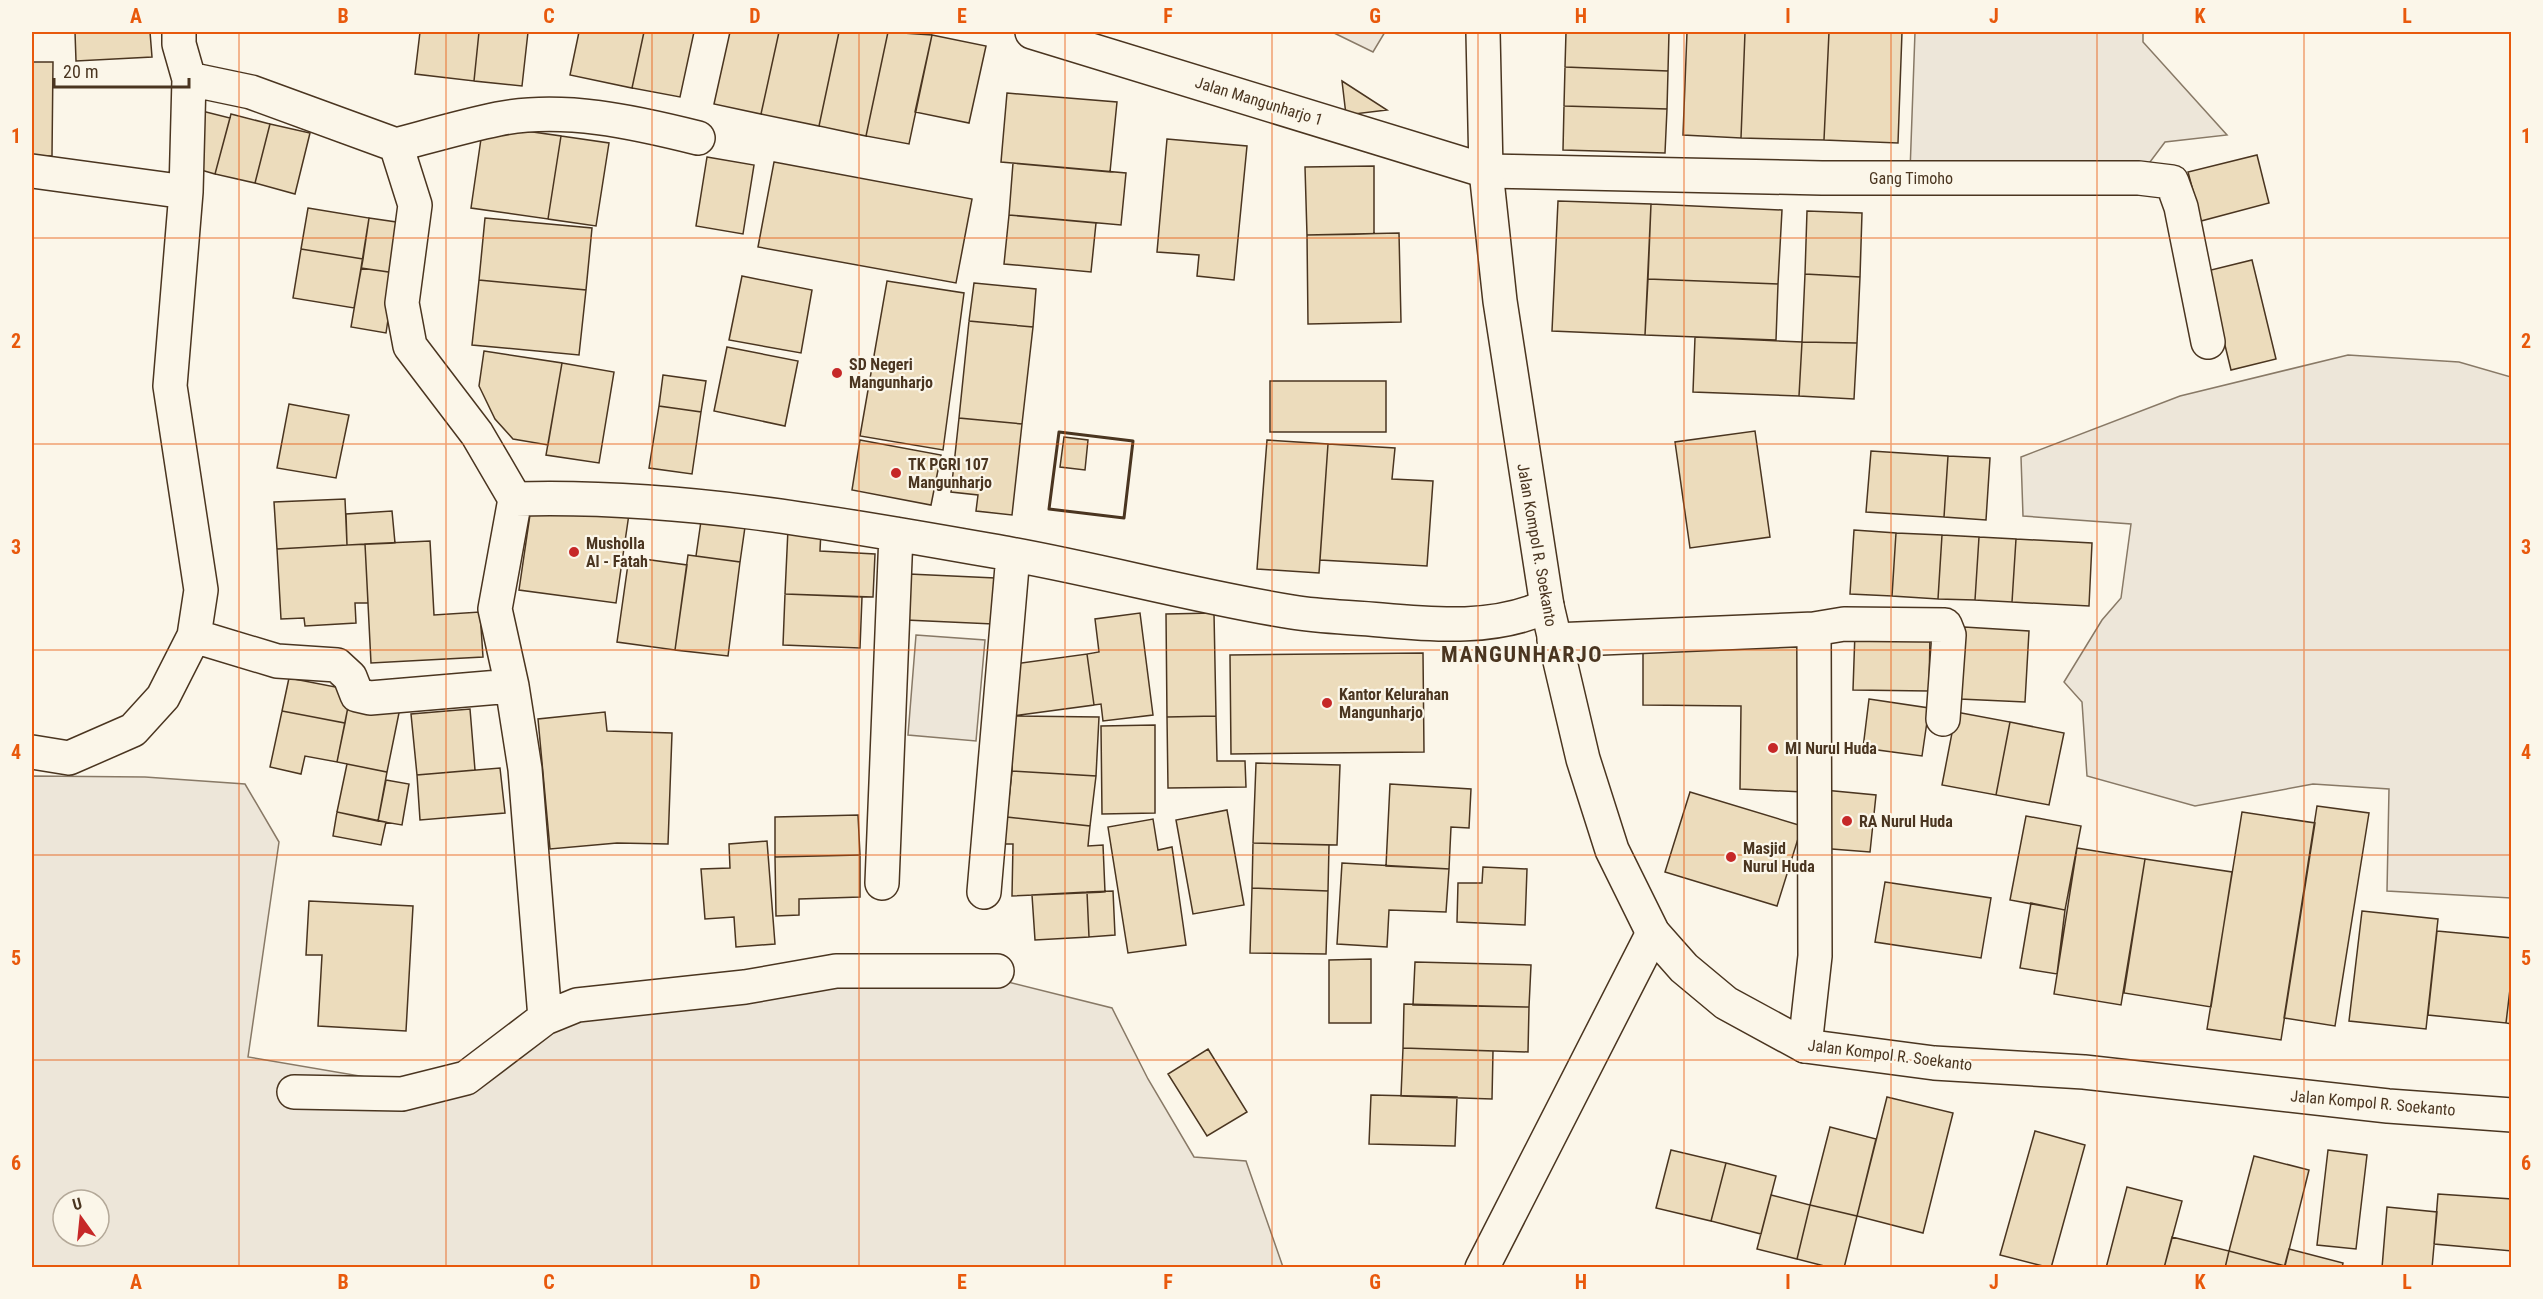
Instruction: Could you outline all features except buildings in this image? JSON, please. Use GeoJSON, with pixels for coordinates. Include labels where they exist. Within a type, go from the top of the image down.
{"type":"FeatureCollection","features":[{"type":"Feature","properties":{"kind":"street"},"geometry":{"type":"LineString","coordinates":[[32,752],[69,758],[133,730],[164,697],[194,636],[201,590],[170,386],[186,192],[189,79],[179,44],[179,32]]}},
{"type":"Feature","properties":{"kind":"street","name":"Jalan Mangunharjo 1"},"geometry":{"type":"LineString","coordinates":[[1032,32],[1486,171]]}},
{"type":"Feature","properties":{"kind":"street","name":"Jalan Kompol R. Soekanto"},"geometry":{"type":"LineString","coordinates":[[1483,32],[1486,171],[1516,413],[1554,640],[1583,759],[1612,850],[1653,933],[1684,968],[1726,1004],[1805,1046],[1934,1063],[2084,1072],[2388,1106],[2511,1115]]}},
{"type":"Feature","properties":{"kind":"street"},"geometry":{"type":"LineString","coordinates":[[189,79],[251,92],[396,145],[500,118],[570,114],[659,128],[698,138]]}},
{"type":"Feature","properties":{"kind":"street"},"geometry":{"type":"LineString","coordinates":[[396,145],[415,205],[402,303],[410,346],[477,434],[515,499],[495,609],[512,687],[525,769],[545,1018]]}},
{"type":"Feature","properties":{"kind":"street"},"geometry":{"type":"LineString","coordinates":[[32,171],[186,192]]}},
{"type":"Feature","properties":{"kind":"street","name":"Gang Timoho"},"geometry":{"type":"LineString","coordinates":[[1486,171],[1822,178],[2139,178],[2172,182],[2181,207],[2208,342]]}},
{"type":"Feature","properties":{"kind":"street"},"geometry":{"type":"LineString","coordinates":[[515,499],[571,498],[728,510],[896,534],[1013,555],[1293,612],[1444,625],[1531,614],[1547,606]]}},
{"type":"Feature","properties":{"kind":"street"},"geometry":{"type":"LineString","coordinates":[[882,883],[896,534]]}},
{"type":"Feature","properties":{"kind":"street"},"geometry":{"type":"LineString","coordinates":[[984,892],[1013,555]]}},
{"type":"Feature","properties":{"kind":"street"},"geometry":{"type":"LineString","coordinates":[[1554,640],[1814,629],[1844,624],[1946,625],[1949,635],[1943,719]]}},
{"type":"Feature","properties":{"kind":"street"},"geometry":{"type":"LineString","coordinates":[[1805,1046],[1815,956],[1814,629]]}},
{"type":"Feature","properties":{"kind":"street"},"geometry":{"type":"LineString","coordinates":[[194,636],[277,661],[337,665],[350,677],[357,695],[370,698],[512,687]]}},
{"type":"Feature","properties":{"kind":"street"},"geometry":{"type":"LineString","coordinates":[[1482,1268],[1653,933]]}},
{"type":"Feature","properties":{"kind":"street"},"geometry":{"type":"LineString","coordinates":[[294,1092],[402,1094],[466,1078],[545,1018],[577,1005],[745,987],[836,971],[997,971]]}},
{"type":"Feature","properties":{"kind":"shaded area"},"geometry":{"type":"Polygon","coordinates":[[[1332,32],[1385,32],[1373,52],[1332,32]]]}},
{"type":"Feature","properties":{"kind":"shaded area"},"geometry":{"type":"Polygon","coordinates":[[[1915,32],[2143,32],[2143,42],[2227,135],[2165,142],[2147,166],[1910,172],[1915,32]]]}},
{"type":"Feature","properties":{"kind":"shaded area"},"geometry":{"type":"Polygon","coordinates":[[[2348,355],[2459,362],[2511,377],[2511,898],[2387,891],[2389,789],[2313,784],[2195,806],[2087,776],[2082,702],[2064,682],[2102,620],[2121,598],[2131,524],[2023,516],[2021,457],[2180,396],[2348,355]]]}},
{"type":"Feature","properties":{"kind":"shaded area"},"geometry":{"type":"Polygon","coordinates":[[[916,635],[985,640],[976,741],[908,735],[916,635]]]}},
{"type":"Feature","properties":{"kind":"shaded area"},"geometry":{"type":"Polygon","coordinates":[[[32,776],[145,777],[245,784],[279,842],[248,1057],[465,1094],[519,1034],[606,1001],[988,977],[1112,1008],[1148,1079],[1194,1157],[1246,1161],[1283,1267],[32,1267],[32,776]]]}},
{"type":"Feature","properties":{"kind":"wall"},"geometry":{"type":"LineString","coordinates":[[1059,432],[1133,441],[1124,518],[1049,509],[1059,432]]}},
{"type":"Feature","properties":{"kind":"place","name":"SD Negeri Mangunharjo"},"geometry":{"type":"Point","coordinates":[837,373]}},
{"type":"Feature","properties":{"kind":"place","name":"TK PGRI 107 Mangunharjo"},"geometry":{"type":"Point","coordinates":[896,473]}},
{"type":"Feature","properties":{"kind":"place","name":"Musholla Al - Fatah"},"geometry":{"type":"Point","coordinates":[574,552]}},
{"type":"Feature","properties":{"kind":"place","name":"Kantor Kelurahan Mangunharjo"},"geometry":{"type":"Point","coordinates":[1327,703]}},
{"type":"Feature","properties":{"kind":"place","name":"MI Nurul Huda"},"geometry":{"type":"Point","coordinates":[1773,748]}},
{"type":"Feature","properties":{"kind":"place","name":"RA Nurul Huda"},"geometry":{"type":"Point","coordinates":[1847,821]}},
{"type":"Feature","properties":{"kind":"place","name":"Masjid Nurul Huda"},"geometry":{"type":"Point","coordinates":[1731,857]}},
{"type":"Feature","properties":{"kind":"district","name":"MANGUNHARJO"},"geometry":{"type":"Point","coordinates":[1522,654]}}]}
